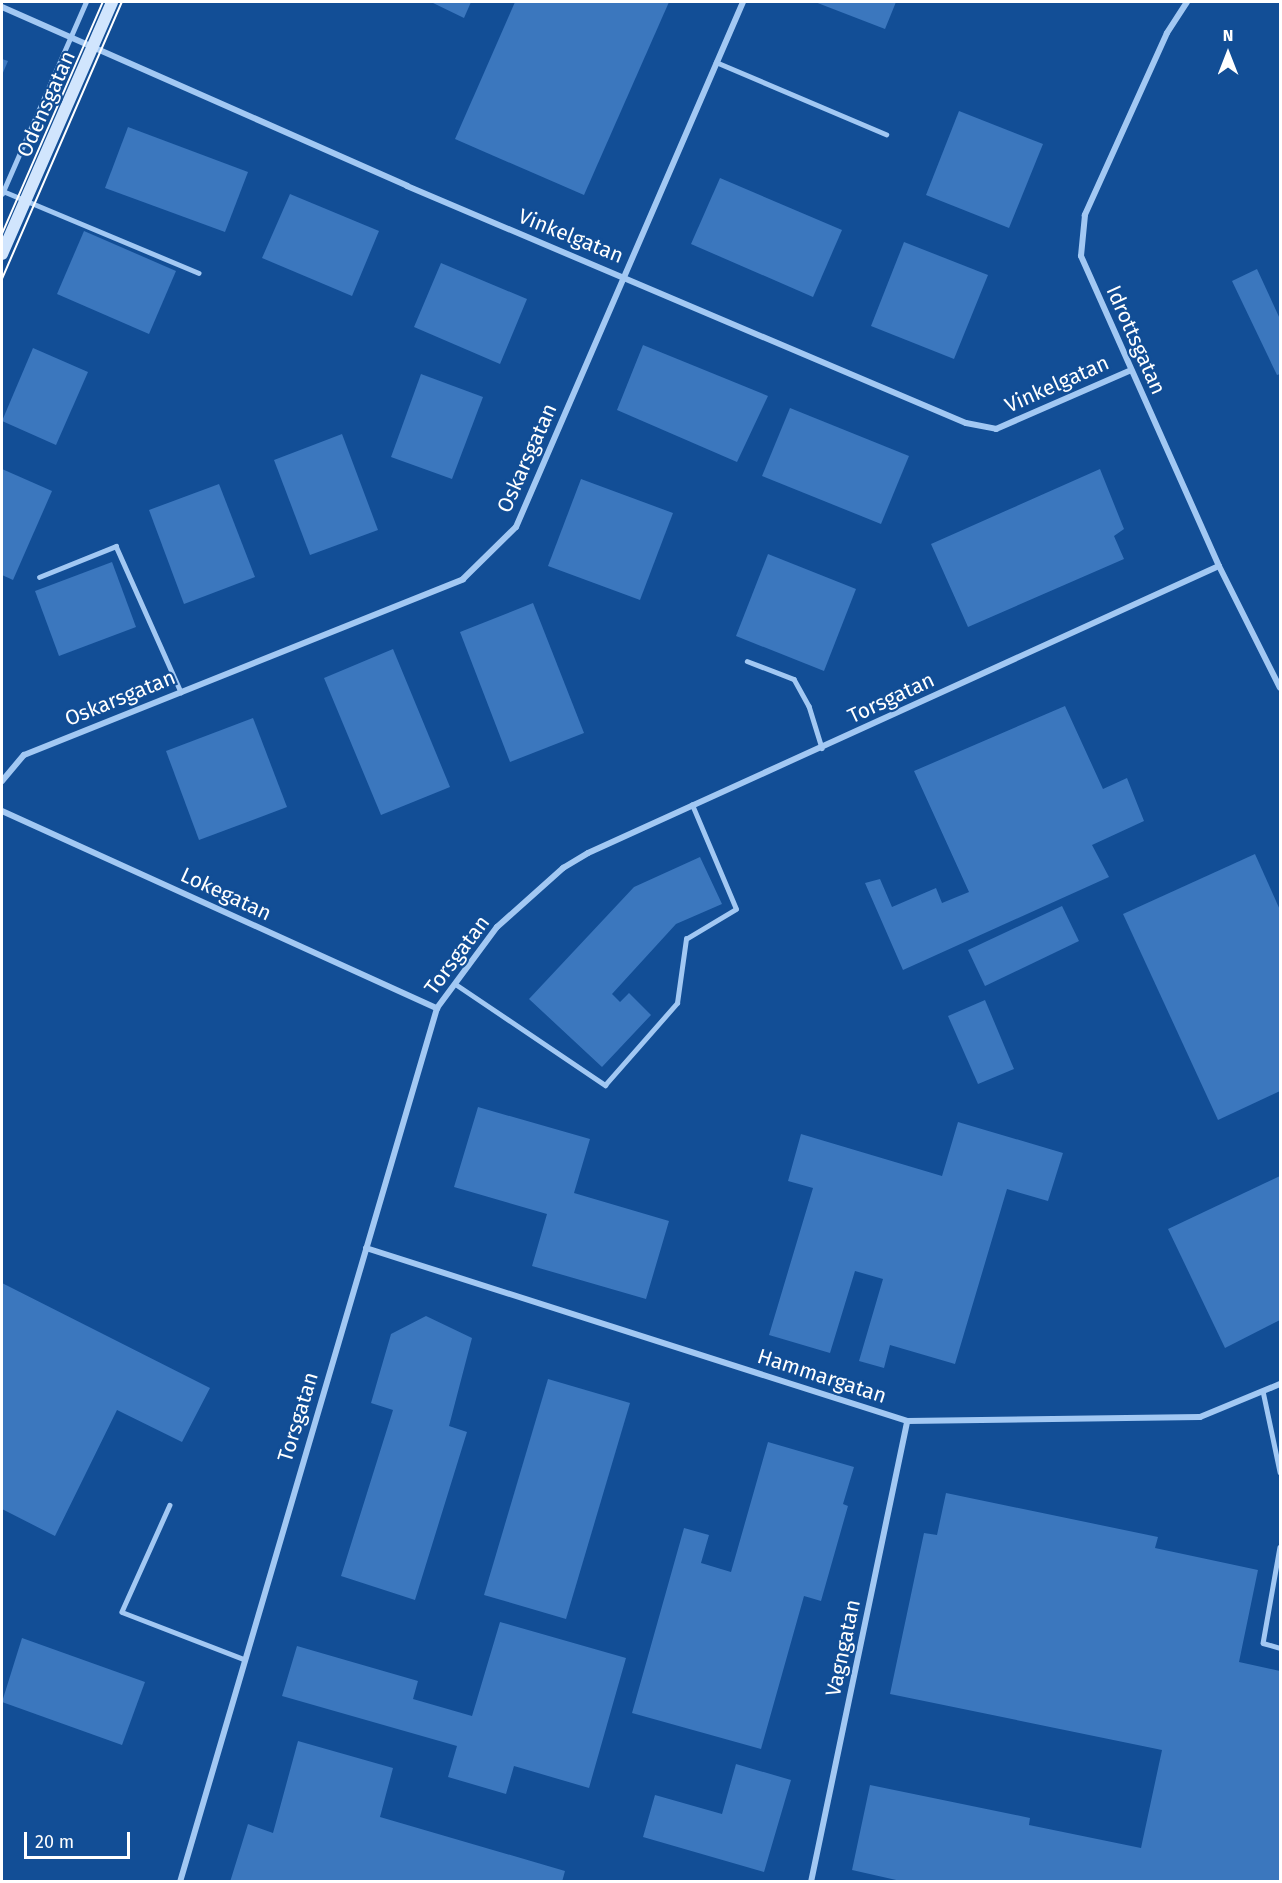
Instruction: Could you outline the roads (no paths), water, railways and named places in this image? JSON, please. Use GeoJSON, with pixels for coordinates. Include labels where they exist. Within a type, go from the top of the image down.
{"type":"FeatureCollection","features":[{"type":"Feature","properties":{"kind":"street","name":"Odensgatan"},"geometry":{"type":"LineString","coordinates":[[2,254],[112,2]]}},
{"type":"Feature","properties":{"kind":"street","name":"Oskarsgatan"},"geometry":{"type":"LineString","coordinates":[[2,781],[24,755],[463,579],[516,527],[743,2]]}},
{"type":"Feature","properties":{"kind":"street","name":"Idrottsgatan"},"geometry":{"type":"LineString","coordinates":[[1187,2],[1167,33],[1085,215],[1080,238],[1081,256],[1219,566],[1281,688]]}},
{"type":"Feature","properties":{"kind":"street","name":"Vinkelgatan"},"geometry":{"type":"LineString","coordinates":[[2,7],[407,186],[624,275],[878,388],[966,423],[996,429],[1131,369]]}},
{"type":"Feature","properties":{"kind":"street","name":"Torsgatan"},"geometry":{"type":"LineString","coordinates":[[180,1881],[437,1008],[457,985],[496,927],[563,868],[692,805],[1219,566]]}},
{"type":"Feature","properties":{"kind":"street","name":"Lokegatan"},"geometry":{"type":"LineString","coordinates":[[2,812],[437,1008]]}},
{"type":"Feature","properties":{"kind":"street","name":"Hammargatan"},"geometry":{"type":"LineString","coordinates":[[366,1248],[907,1421],[1200,1417],[1281,1384]]}},
{"type":"Feature","properties":{"kind":"street","name":"Vagngatan"},"geometry":{"type":"LineString","coordinates":[[811,1881],[907,1421]]}},
{"type":"Feature","properties":{"kind":"lane"},"geometry":{"type":"LineString","coordinates":[[86,2],[2,193],[199,273]]}},
{"type":"Feature","properties":{"kind":"lane"},"geometry":{"type":"LineString","coordinates":[[716,62],[886,134]]}},
{"type":"Feature","properties":{"kind":"lane"},"geometry":{"type":"LineString","coordinates":[[39,578],[116,546],[181,692]]}},
{"type":"Feature","properties":{"kind":"lane"},"geometry":{"type":"LineString","coordinates":[[747,661],[794,679],[809,706],[822,748]]}},
{"type":"Feature","properties":{"kind":"lane"},"geometry":{"type":"LineString","coordinates":[[457,985],[605,1085],[677,1003],[686,939],[736,909],[692,805]]}},
{"type":"Feature","properties":{"kind":"lane"},"geometry":{"type":"LineString","coordinates":[[1263,1391],[1281,1472]]}},
{"type":"Feature","properties":{"kind":"lane"},"geometry":{"type":"LineString","coordinates":[[170,1505],[122,1612],[244,1659]]}},
{"type":"Feature","properties":{"kind":"lane"},"geometry":{"type":"LineString","coordinates":[[1281,1547],[1263,1643],[1281,1648]]}},
{"type":"Feature","properties":{"kind":"tram line"},"geometry":{"type":"LineString","coordinates":[[2,234],[103,2]]}},
{"type":"Feature","properties":{"kind":"tram line"},"geometry":{"type":"LineString","coordinates":[[2,279],[122,2]]}}]}
